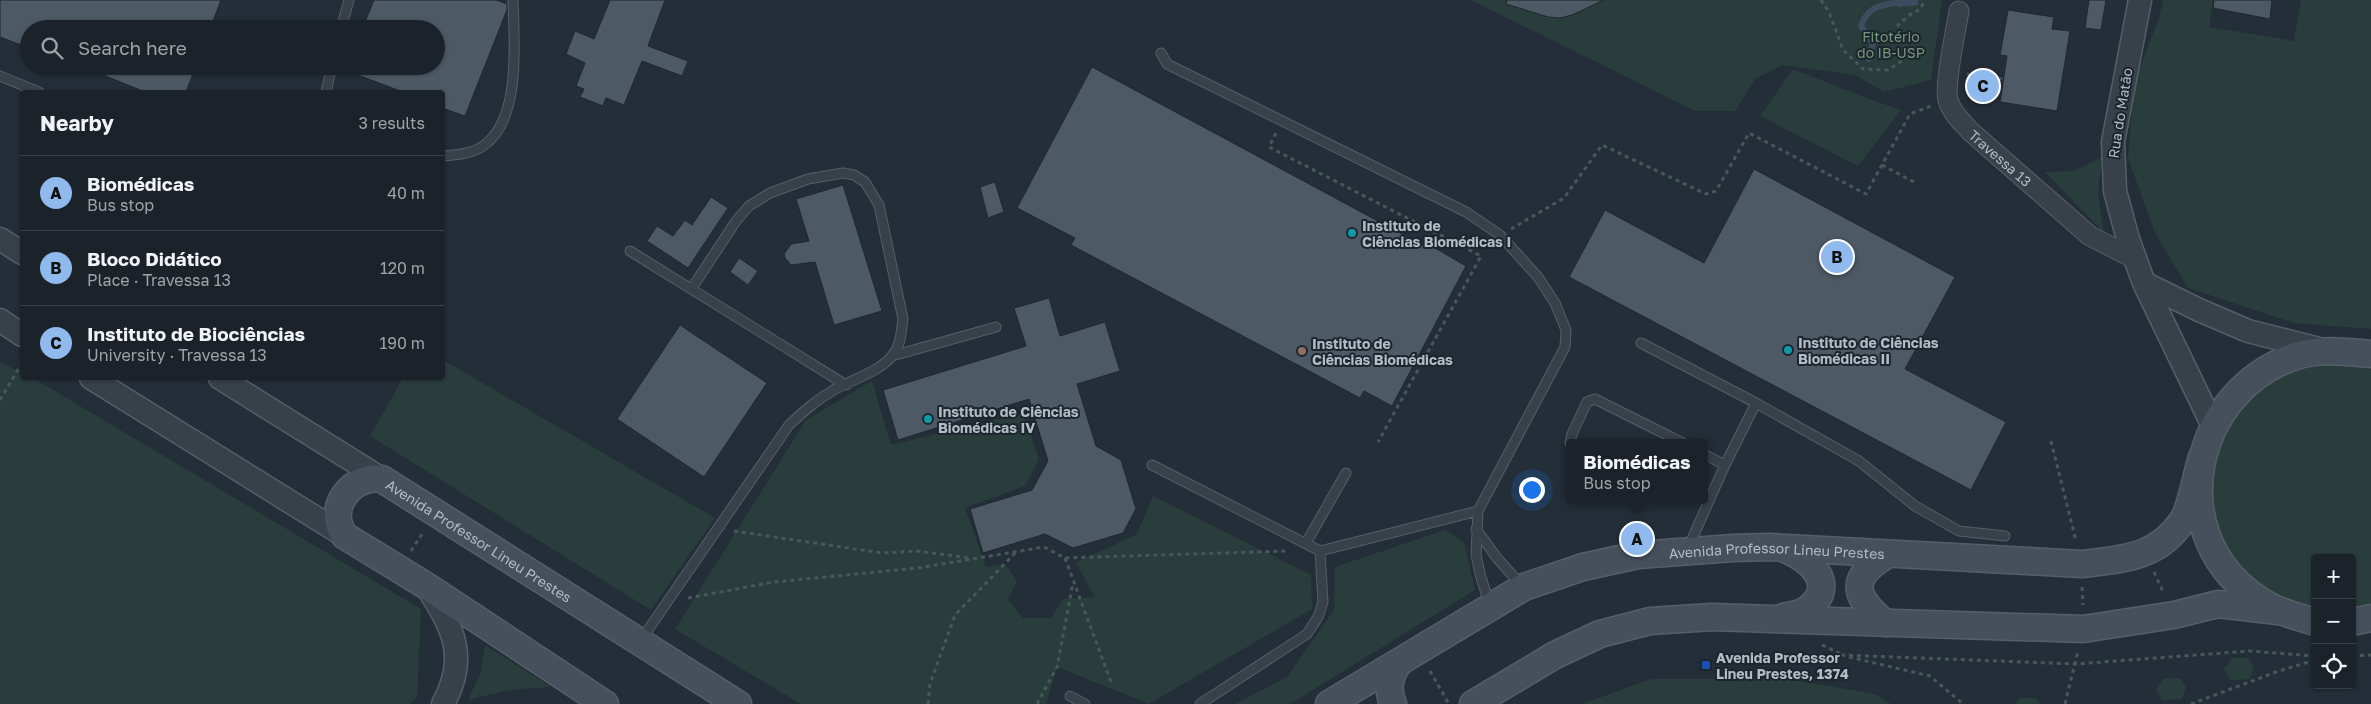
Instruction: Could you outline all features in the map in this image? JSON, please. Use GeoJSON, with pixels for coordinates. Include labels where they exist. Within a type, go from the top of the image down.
{"type":"FeatureCollection","features":[{"type":"Feature","properties":{"kind":"main road"},"geometry":{"type":"LineString","coordinates":[[2278,611],[2252,595],[2229,573],[2212,548],[2202,518],[2198,488],[2202,457],[2212,426],[2228,402],[2270,366],[2297,355],[2324,350],[2371,354]]}},
{"type":"Feature","properties":{"kind":"main road","name":"Avenida Professor Lineu Prestes"},"geometry":{"type":"LineString","coordinates":[[1335,700],[1524,587],[1583,567],[1638,555],[1687,551],[1780,548],[2082,564],[2145,554],[2167,538],[2184,519],[2202,457]]}},
{"type":"Feature","properties":{"kind":"main road"},"geometry":{"type":"LineString","coordinates":[[382,479],[360,481],[344,495],[338,516],[339,524],[345,536],[425,584],[605,704]]}},
{"type":"Feature","properties":{"kind":"main road","name":"Avenida Professor Lineu Prestes"},"geometry":{"type":"LineString","coordinates":[[382,479],[738,704]]}},
{"type":"Feature","properties":{"kind":"main road"},"geometry":{"type":"LineString","coordinates":[[1772,619],[1808,609],[1818,598],[1821,584],[1817,570],[1808,560],[1780,548]]}},
{"type":"Feature","properties":{"kind":"main road"},"geometry":{"type":"LineString","coordinates":[[1885,623],[1868,609],[1862,601],[1860,582],[1870,565],[1888,554]]}},
{"type":"Feature","properties":{"kind":"main road"},"geometry":{"type":"LineString","coordinates":[[1473,704],[1555,655],[1600,634],[1650,621],[1712,617],[2083,629],[2174,614],[2218,604],[2278,611],[2311,621]]}},
{"type":"Feature","properties":{"kind":"main road"},"geometry":{"type":"LineString","coordinates":[[2356,621],[2371,618]]}},
{"type":"Feature","properties":{"kind":"main road"},"geometry":{"type":"LineString","coordinates":[[1393,704],[1388,689],[1392,673],[1408,658]]}},
{"type":"Feature","properties":{"kind":"main road"},"geometry":{"type":"LineString","coordinates":[[1335,700],[1353,697],[1369,704]]}},
{"type":"Feature","properties":{"kind":"street","name":"Rua do Matão"},"geometry":{"type":"LineString","coordinates":[[2140,0],[2113,142],[2112,167],[2120,215],[2144,283],[2212,426]]}},
{"type":"Feature","properties":{"kind":"street","name":"Travessa 13"},"geometry":{"type":"LineString","coordinates":[[1959,11],[1948,99],[1956,116],[1970,131],[2090,236],[2135,259]]}},
{"type":"Feature","properties":{"kind":"street"},"geometry":{"type":"LineString","coordinates":[[0,239],[20,252]]}},
{"type":"Feature","properties":{"kind":"street"},"geometry":{"type":"LineString","coordinates":[[2144,283],[2248,331],[2324,350]]}},
{"type":"Feature","properties":{"kind":"street"},"geometry":{"type":"LineString","coordinates":[[0,320],[20,333]]}},
{"type":"Feature","properties":{"kind":"street"},"geometry":{"type":"LineString","coordinates":[[93,380],[345,536]]}},
{"type":"Feature","properties":{"kind":"street","name":"Avenida Professor Lineu Prestes"},"geometry":{"type":"LineString","coordinates":[[223,380],[382,479]]}},
{"type":"Feature","properties":{"kind":"street"},"geometry":{"type":"LineString","coordinates":[[425,584],[448,621],[456,648],[452,680],[443,704]]}},
{"type":"Feature","properties":{"kind":"lane"},"geometry":{"type":"LineString","coordinates":[[343,20],[349,0]]}},
{"type":"Feature","properties":{"kind":"lane"},"geometry":{"type":"LineString","coordinates":[[445,156],[464,154],[484,146],[498,130],[508,106],[513,82],[513,0]]}},
{"type":"Feature","properties":{"kind":"lane"},"geometry":{"type":"LineString","coordinates":[[1161,53],[1167,64],[1466,212],[1500,235],[1538,277],[1554,303],[1566,330],[1564,347],[1559,361],[1478,511],[1476,554],[1490,606]]}},
{"type":"Feature","properties":{"kind":"lane"},"geometry":{"type":"LineString","coordinates":[[326,90],[330,75]]}},
{"type":"Feature","properties":{"kind":"lane"},"geometry":{"type":"LineString","coordinates":[[0,76],[34,90]]}},
{"type":"Feature","properties":{"kind":"lane"},"geometry":{"type":"LineString","coordinates":[[640,642],[789,425],[807,407],[834,390],[882,366],[892,356],[898,346],[903,319],[878,204],[865,182],[854,175],[843,174],[808,179],[770,193],[749,206],[736,221],[692,288]]}},
{"type":"Feature","properties":{"kind":"lane"},"geometry":{"type":"LineString","coordinates":[[630,251],[846,385]]}},
{"type":"Feature","properties":{"kind":"lane"},"geometry":{"type":"LineString","coordinates":[[892,356],[996,327]]}},
{"type":"Feature","properties":{"kind":"lane"},"geometry":{"type":"LineString","coordinates":[[1642,343],[1756,403],[1859,461],[1915,506],[1958,531],[2005,536]]}},
{"type":"Feature","properties":{"kind":"lane"},"geometry":{"type":"LineString","coordinates":[[1571,439],[1587,402],[1596,399],[1675,439]]}},
{"type":"Feature","properties":{"kind":"lane"},"geometry":{"type":"LineString","coordinates":[[1708,503],[1756,403]]}},
{"type":"Feature","properties":{"kind":"lane"},"geometry":{"type":"LineString","coordinates":[[1708,456],[1725,465]]}},
{"type":"Feature","properties":{"kind":"lane"},"geometry":{"type":"LineString","coordinates":[[1152,465],[1320,551],[1478,511]]}},
{"type":"Feature","properties":{"kind":"lane"},"geometry":{"type":"LineString","coordinates":[[1306,543],[1346,473]]}},
{"type":"Feature","properties":{"kind":"lane"},"geometry":{"type":"LineString","coordinates":[[1687,551],[1708,504]]}},
{"type":"Feature","properties":{"kind":"lane"},"geometry":{"type":"LineString","coordinates":[[1476,529],[1501,564],[1524,587]]}},
{"type":"Feature","properties":{"kind":"lane"},"geometry":{"type":"LineString","coordinates":[[1200,704],[1307,634],[1318,617],[1323,602],[1320,551]]}},
{"type":"Feature","properties":{"kind":"lane"},"geometry":{"type":"LineString","coordinates":[[1070,696],[1084,704]]}},
{"type":"Feature","properties":{"kind":"path"},"geometry":{"type":"LineString","coordinates":[[1821,0],[1830,12],[1843,50],[1863,69],[1888,70],[1902,61],[1906,42],[1898,25],[1911,14],[1921,9],[1924,0]]}},
{"type":"Feature","properties":{"kind":"path"},"geometry":{"type":"LineString","coordinates":[[1950,72],[2003,79]]}},
{"type":"Feature","properties":{"kind":"path"},"geometry":{"type":"LineString","coordinates":[[1500,235],[1564,198],[1602,145],[1706,194],[1716,191],[1749,133],[1866,194],[1910,114]]}},
{"type":"Feature","properties":{"kind":"path"},"geometry":{"type":"LineString","coordinates":[[1282,121],[1269,147],[1482,256],[1378,442]]}},
{"type":"Feature","properties":{"kind":"path"},"geometry":{"type":"LineString","coordinates":[[1882,165],[1916,183]]}},
{"type":"Feature","properties":{"kind":"path"},"geometry":{"type":"LineString","coordinates":[[0,400],[20,366]]}},
{"type":"Feature","properties":{"kind":"path"},"geometry":{"type":"LineString","coordinates":[[2051,441],[2082,564],[2083,629],[2065,704]]}},
{"type":"Feature","properties":{"kind":"path"},"geometry":{"type":"LineString","coordinates":[[400,569],[435,513]]}},
{"type":"Feature","properties":{"kind":"path"},"geometry":{"type":"LineString","coordinates":[[719,529],[882,553],[916,551],[974,558]]}},
{"type":"Feature","properties":{"kind":"path"},"geometry":{"type":"LineString","coordinates":[[668,602],[774,582],[918,568],[1044,547],[1065,558],[1286,551]]}},
{"type":"Feature","properties":{"kind":"path"},"geometry":{"type":"LineString","coordinates":[[928,704],[930,684],[955,615],[1018,550]]}},
{"type":"Feature","properties":{"kind":"path"},"geometry":{"type":"LineString","coordinates":[[2145,554],[2174,614]]}},
{"type":"Feature","properties":{"kind":"path"},"geometry":{"type":"LineString","coordinates":[[1065,558],[1111,682]]}},
{"type":"Feature","properties":{"kind":"path"},"geometry":{"type":"LineString","coordinates":[[1037,704],[1057,667],[1073,580]]}},
{"type":"Feature","properties":{"kind":"path"},"geometry":{"type":"LineString","coordinates":[[1815,641],[1841,655],[1930,676],[1963,704]]}},
{"type":"Feature","properties":{"kind":"path"},"geometry":{"type":"LineString","coordinates":[[1841,655],[2076,664],[2249,650],[2311,656]]}},
{"type":"Feature","properties":{"kind":"path"},"geometry":{"type":"LineString","coordinates":[[2356,656],[2371,655]]}},
{"type":"Feature","properties":{"kind":"path"},"geometry":{"type":"LineString","coordinates":[[1408,658],[1449,704]]}},
{"type":"Feature","properties":{"kind":"path"},"geometry":{"type":"LineString","coordinates":[[2191,704],[2276,672],[2311,661]]}},
{"type":"Feature","properties":{"kind":"green space","name":"Fitotério do IB-USP"},"geometry":{"type":"Polygon","coordinates":[[[1471,0],[1942,0],[1931,80],[1884,92],[1855,75],[1782,65],[1755,79],[1735,111],[1695,111],[1471,0]]]}},
{"type":"Feature","properties":{"kind":"green space"},"geometry":{"type":"Polygon","coordinates":[[[2163,0],[2213,0],[2209,27],[2294,41],[2301,0],[2371,0],[2371,329],[2294,323],[2188,288],[2155,233],[2128,158],[2134,83],[2159,18],[2163,0]]]}},
{"type":"Feature","properties":{"kind":"green space"},"geometry":{"type":"Polygon","coordinates":[[[1793,69],[1901,110],[1858,166],[1760,116],[1793,69]]]}},
{"type":"Feature","properties":{"kind":"green space"},"geometry":{"type":"Polygon","coordinates":[[[2102,157],[2098,195],[2104,233],[2045,172],[2074,171],[2102,157]]]}},
{"type":"Feature","properties":{"kind":"green space"},"geometry":{"type":"Polygon","coordinates":[[[445,361],[715,518],[651,610],[370,436],[402,380],[445,380],[445,361]]]}},
{"type":"Feature","properties":{"kind":"green space"},"geometry":{"type":"Polygon","coordinates":[[[0,362],[20,372],[20,380],[36,380],[421,609],[417,698],[409,704],[0,704],[0,362]]]}},
{"type":"Feature","properties":{"kind":"green space"},"geometry":{"type":"Polygon","coordinates":[[[2325,363],[2364,367],[2371,370],[2371,603],[2356,606],[2356,554],[2311,554],[2311,607],[2282,600],[2254,583],[2233,559],[2218,530],[2211,499],[2212,467],[2221,435],[2251,394],[2280,376],[2325,363]]]}},
{"type":"Feature","properties":{"kind":"green space"},"geometry":{"type":"Polygon","coordinates":[[[872,381],[891,445],[1023,413],[1039,459],[1025,486],[965,508],[986,567],[1005,564],[1017,581],[1008,600],[1023,618],[1051,618],[1063,599],[1095,597],[1076,563],[1137,534],[1153,496],[1311,575],[1312,609],[1149,704],[1057,667],[1046,704],[801,704],[675,629],[806,420],[872,381]]]}},
{"type":"Feature","properties":{"kind":"green space"},"geometry":{"type":"Polygon","coordinates":[[[1445,530],[1464,542],[1475,590],[1290,704],[1235,704],[1287,677],[1334,610],[1335,567],[1445,530]]]}},
{"type":"Feature","properties":{"kind":"green space"},"geometry":{"type":"Polygon","coordinates":[[[485,645],[551,687],[509,690],[468,700],[480,674],[485,645]]]}},
{"type":"Feature","properties":{"kind":"green space"},"geometry":{"type":"Polygon","coordinates":[[[2232,658],[2248,658],[2254,667],[2250,679],[2231,680],[2224,669],[2232,658]]]}},
{"type":"Feature","properties":{"kind":"green space"},"geometry":{"type":"Polygon","coordinates":[[[2164,678],[2180,678],[2186,687],[2182,699],[2162,700],[2156,689],[2164,678]]]}},
{"type":"Feature","properties":{"kind":"green space"},"geometry":{"type":"Polygon","coordinates":[[[1651,679],[1789,679],[1875,694],[1891,704],[1582,704],[1651,679]]]}},
{"type":"Feature","properties":{"kind":"green space"},"geometry":{"type":"Polygon","coordinates":[[[2020,698],[2036,698],[2040,704],[2015,704],[2020,698]]]}},
{"type":"Feature","properties":{"kind":"water"},"geometry":{"type":"Polygon","coordinates":[[[1897,0],[1918,0],[1918,5],[1898,7],[1897,0]]]}},
{"type":"Feature","properties":{"kind":"building"},"geometry":{"type":"Polygon","coordinates":[[[0,0],[221,0],[213,20],[20,20],[20,45],[0,37],[0,0]]]}},
{"type":"Feature","properties":{"kind":"building"},"geometry":{"type":"Polygon","coordinates":[[[374,0],[496,0],[507,4],[507,10],[465,116],[445,109],[445,90],[398,90],[358,75],[445,75],[445,20],[366,20],[374,0]]]}},
{"type":"Feature","properties":{"kind":"building"},"geometry":{"type":"Polygon","coordinates":[[[610,0],[665,0],[648,46],[688,61],[682,76],[642,61],[624,105],[606,98],[603,106],[580,97],[584,89],[576,86],[585,63],[566,54],[575,31],[594,39],[610,0]]]}},
{"type":"Feature","properties":{"kind":"building"},"geometry":{"type":"Polygon","coordinates":[[[1507,0],[1604,0],[1572,15],[1560,18],[1548,17],[1506,4],[1507,0]]]}},
{"type":"Feature","properties":{"kind":"building"},"geometry":{"type":"Polygon","coordinates":[[[2089,0],[2106,0],[2101,30],[2085,28],[2089,0]]]}},
{"type":"Feature","properties":{"kind":"building"},"geometry":{"type":"Polygon","coordinates":[[[2214,0],[2272,0],[2270,19],[2213,8],[2214,0]]]}},
{"type":"Feature","properties":{"kind":"building"},"geometry":{"type":"Polygon","coordinates":[[[2008,10],[2054,17],[2052,29],[2070,31],[2057,111],[2000,102],[2007,56],[2000,55],[2008,10]]]}},
{"type":"Feature","properties":{"kind":"building"},"geometry":{"type":"Polygon","coordinates":[[[1092,67],[1428,248],[1430,245],[1466,266],[1392,406],[1364,391],[1360,398],[1071,245],[1075,238],[1017,208],[1092,67]]]}},
{"type":"Feature","properties":{"kind":"building"},"geometry":{"type":"Polygon","coordinates":[[[103,75],[193,75],[187,90],[140,90],[103,75]]]}},
{"type":"Feature","properties":{"kind":"building"},"geometry":{"type":"Polygon","coordinates":[[[1754,169],[1955,277],[1905,369],[2006,422],[1971,490],[1569,277],[1605,210],[1704,263],[1754,169]]]}},
{"type":"Feature","properties":{"kind":"building"},"geometry":{"type":"Polygon","coordinates":[[[995,182],[1004,212],[988,218],[980,187],[995,182]]]}},
{"type":"Feature","properties":{"kind":"building"},"geometry":{"type":"Polygon","coordinates":[[[843,185],[882,311],[834,325],[815,262],[791,265],[784,254],[791,244],[809,241],[796,199],[843,185]]]}},
{"type":"Feature","properties":{"kind":"building"},"geometry":{"type":"Polygon","coordinates":[[[711,197],[728,208],[688,268],[647,241],[657,226],[673,236],[685,220],[692,225],[711,197]]]}},
{"type":"Feature","properties":{"kind":"building"},"geometry":{"type":"Polygon","coordinates":[[[739,258],[758,271],[748,285],[730,272],[739,258]]]}},
{"type":"Feature","properties":{"kind":"building","name":"Instituto de Ciências Biomédicas IV"},"geometry":{"type":"Polygon","coordinates":[[[1049,298],[1060,336],[1105,322],[1120,371],[1077,384],[1096,446],[1121,460],[1136,509],[1123,533],[1073,548],[1045,534],[983,553],[970,509],[1032,490],[1048,461],[1029,399],[898,440],[883,390],[1026,346],[1014,308],[1049,298]]]}},
{"type":"Feature","properties":{"kind":"building"},"geometry":{"type":"Polygon","coordinates":[[[680,325],[767,383],[704,477],[617,419],[680,325]]]}},
{"type":"Feature","properties":{"kind":"waterway"},"geometry":{"type":"LineString","coordinates":[[1869,59],[1873,43],[1861,26],[1867,15],[1874,8],[1896,3]]}},
{"type":"Feature","properties":{"kind":"place","name":"Instituto de Biociências"},"geometry":{"type":"Point","coordinates":[1983,86]}},
{"type":"Feature","properties":{"kind":"place","name":"Instituto de Ciências Biomédicas I"},"geometry":{"type":"Point","coordinates":[1352,233]}},
{"type":"Feature","properties":{"kind":"place","name":"Bloco Didático"},"geometry":{"type":"Point","coordinates":[1837,257]}},
{"type":"Feature","properties":{"kind":"place","name":"Instituto de Ciências Biomédicas II"},"geometry":{"type":"Point","coordinates":[1788,350]}},
{"type":"Feature","properties":{"kind":"place","name":"Instituto de Ciências Biomédicas"},"geometry":{"type":"Point","coordinates":[1302,351]}},
{"type":"Feature","properties":{"kind":"place","name":"Instituto de Ciências Biomédicas IV"},"geometry":{"type":"Point","coordinates":[928,419]}},
{"type":"Feature","properties":{"kind":"place","name":"Biomédicas"},"geometry":{"type":"Point","coordinates":[1637,539]}},
{"type":"Feature","properties":{"kind":"place","name":"Avenida Professor Lineu Prestes, 1374"},"geometry":{"type":"Point","coordinates":[1706,665]}}]}
